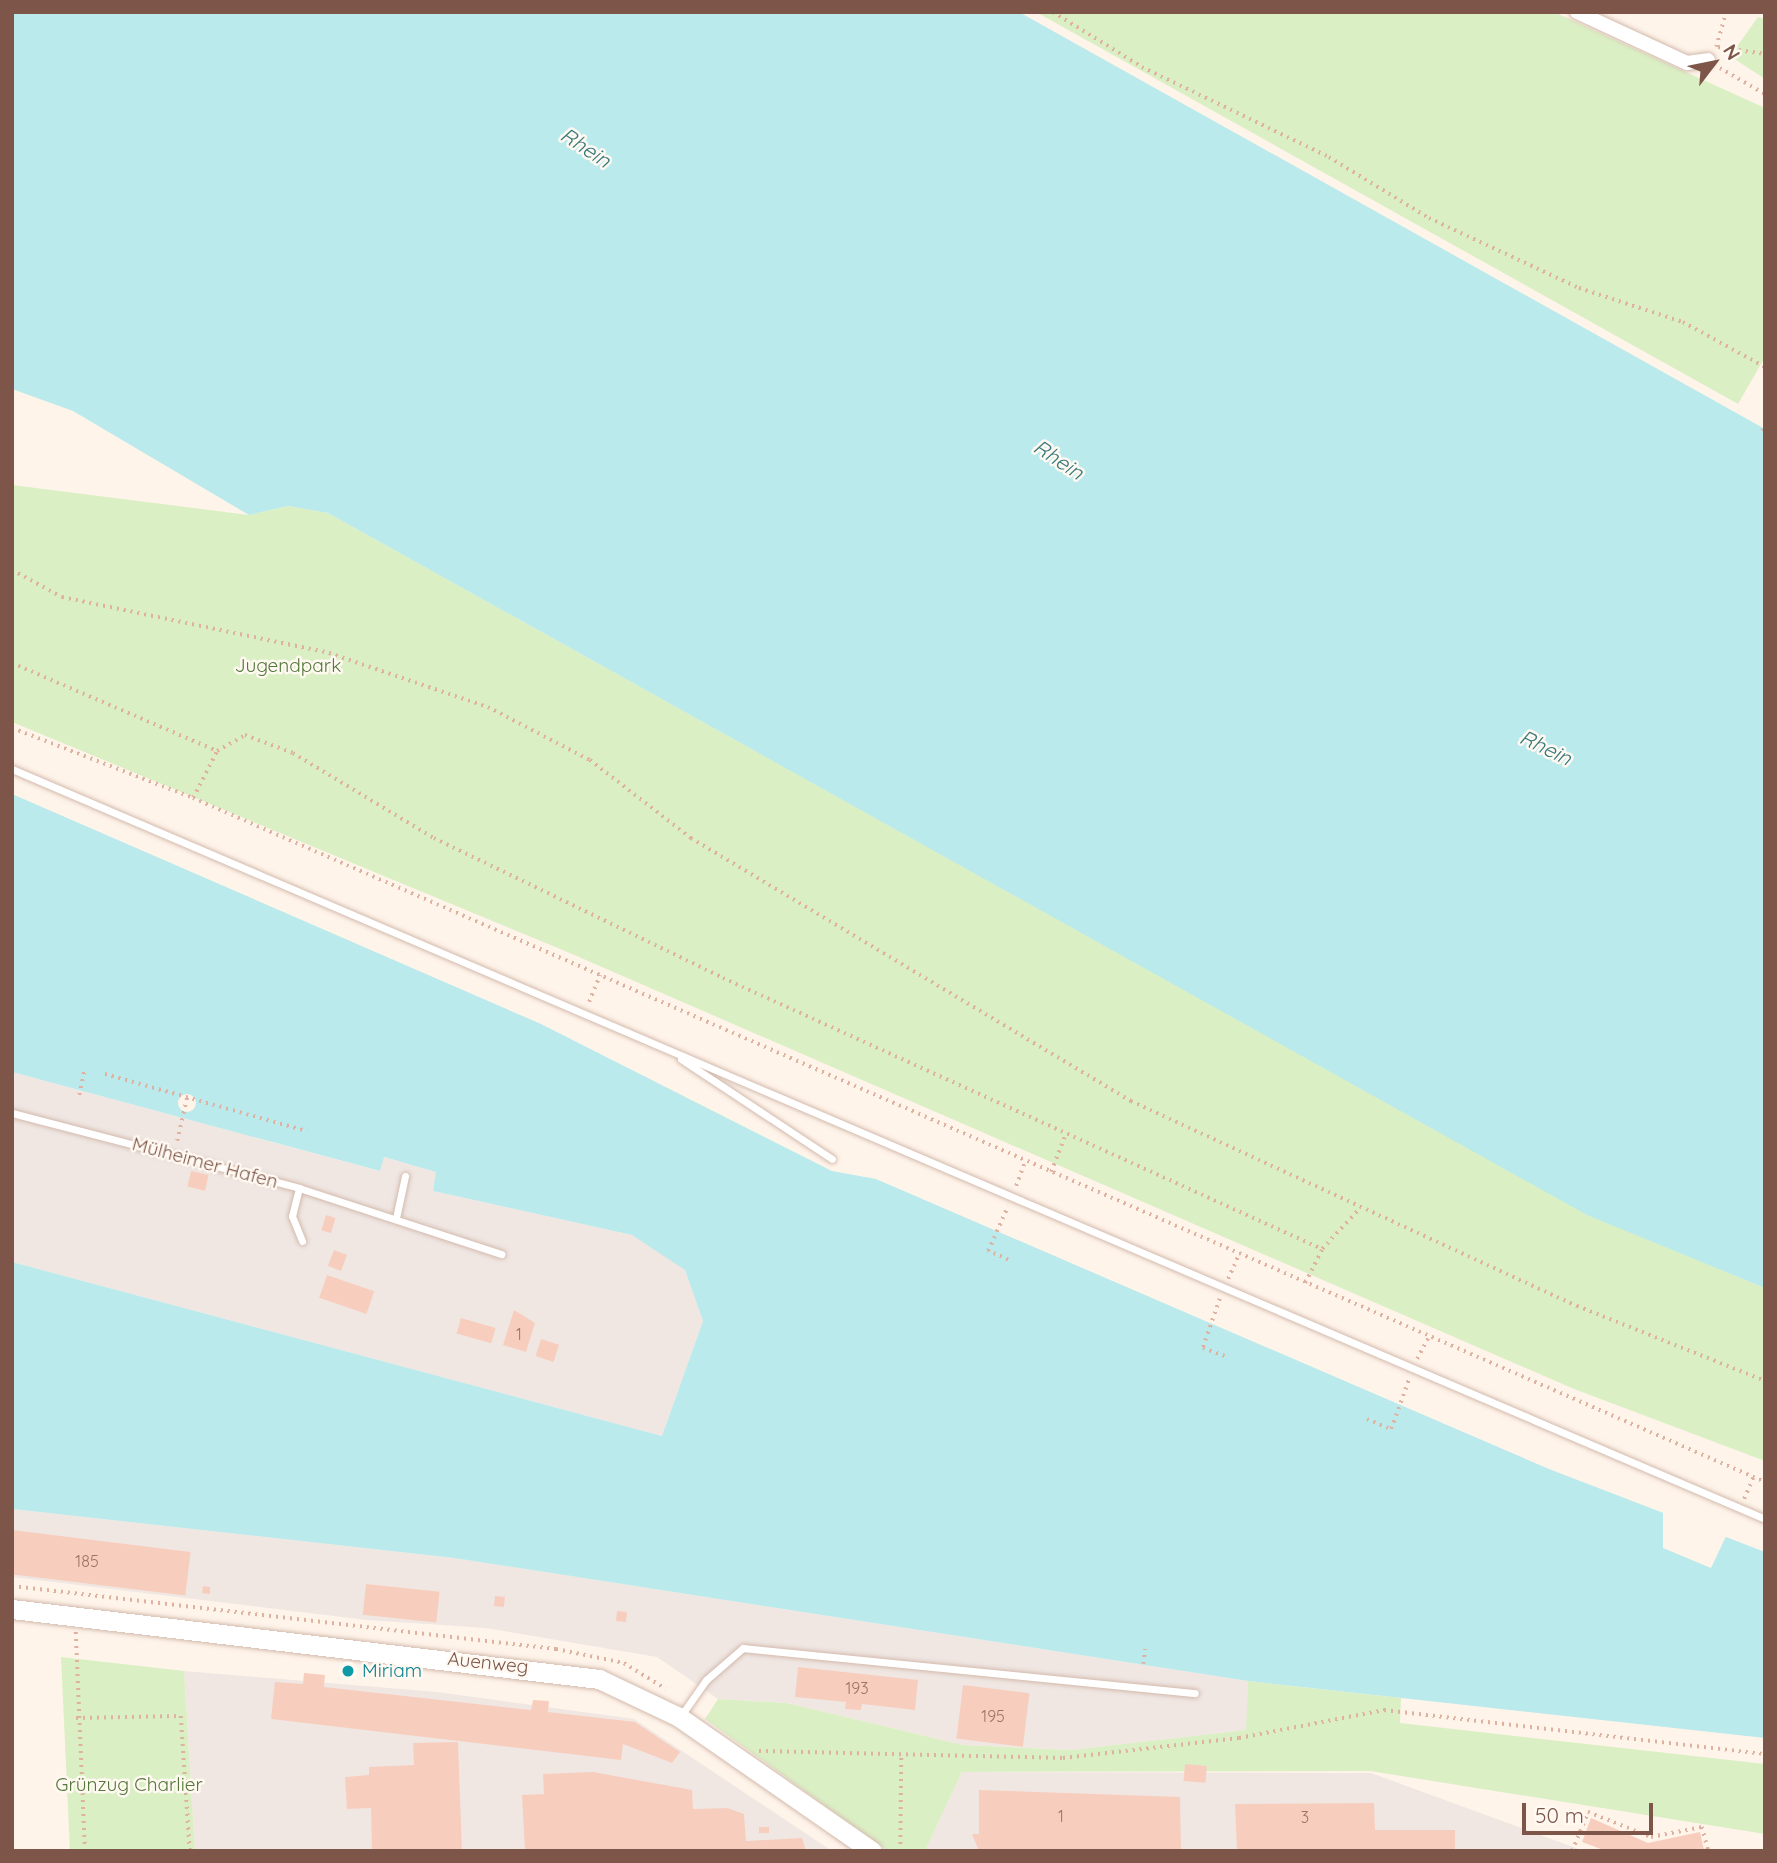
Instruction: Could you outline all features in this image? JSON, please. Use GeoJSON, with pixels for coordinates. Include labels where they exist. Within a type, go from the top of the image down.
{"type":"FeatureCollection","features":[{"type":"Feature","properties":{"kind":"street"},"geometry":{"type":"LineString","coordinates":[[1577,12],[1687,63],[1708,60]]}},
{"type":"Feature","properties":{"kind":"street","name":"Auenweg"},"geometry":{"type":"LineString","coordinates":[[12,1609],[552,1670],[599,1679],[684,1710],[872,1851]]}},
{"type":"Feature","properties":{"kind":"lane"},"geometry":{"type":"LineString","coordinates":[[12,769],[1013,1196],[1224,1290],[1739,1511],[1765,1519]]}},
{"type":"Feature","properties":{"kind":"lane"},"geometry":{"type":"LineString","coordinates":[[667,1049],[832,1159]]}},
{"type":"Feature","properties":{"kind":"lane","name":"Mülheimer Hafen"},"geometry":{"type":"LineString","coordinates":[[12,1113],[299,1188],[501,1254]]}},
{"type":"Feature","properties":{"kind":"lane"},"geometry":{"type":"LineString","coordinates":[[396,1218],[405,1176]]}},
{"type":"Feature","properties":{"kind":"lane"},"geometry":{"type":"LineString","coordinates":[[299,1188],[292,1216],[302,1241]]}},
{"type":"Feature","properties":{"kind":"lane"},"geometry":{"type":"LineString","coordinates":[[684,1710],[743,1648],[1195,1693]]}},
{"type":"Feature","properties":{"kind":"path"},"geometry":{"type":"LineString","coordinates":[[1053,12],[1142,67],[1329,157],[1429,218],[1579,288],[1683,322],[1765,367]]}},
{"type":"Feature","properties":{"kind":"path"},"geometry":{"type":"LineString","coordinates":[[1726,12],[1716,47],[1708,60],[1765,94]]}},
{"type":"Feature","properties":{"kind":"path"},"geometry":{"type":"LineString","coordinates":[[1716,47],[1765,54]]}},
{"type":"Feature","properties":{"kind":"path"},"geometry":{"type":"LineString","coordinates":[[12,570],[62,597],[329,653],[488,707],[590,760],[691,838],[1006,1032],[1187,1130],[1359,1208],[1765,1381]]}},
{"type":"Feature","properties":{"kind":"path"},"geometry":{"type":"LineString","coordinates":[[12,663],[217,751]]}},
{"type":"Feature","properties":{"kind":"path"},"geometry":{"type":"LineString","coordinates":[[12,728],[194,798],[1427,1338],[1765,1482]]}},
{"type":"Feature","properties":{"kind":"path"},"geometry":{"type":"LineString","coordinates":[[194,798],[217,751],[245,735],[293,753],[434,838],[1065,1136],[1322,1249]]}},
{"type":"Feature","properties":{"kind":"path"},"geometry":{"type":"LineString","coordinates":[[584,1014],[600,975]]}},
{"type":"Feature","properties":{"kind":"path"},"geometry":{"type":"LineString","coordinates":[[79,1095],[84,1072]]}},
{"type":"Feature","properties":{"kind":"path"},"geometry":{"type":"LineString","coordinates":[[105,1074],[307,1131]]}},
{"type":"Feature","properties":{"kind":"path"},"geometry":{"type":"LineString","coordinates":[[177,1141],[187,1097]]}},
{"type":"Feature","properties":{"kind":"path"},"geometry":{"type":"LineString","coordinates":[[1051,1172],[1065,1136]]}},
{"type":"Feature","properties":{"kind":"path"},"geometry":{"type":"LineString","coordinates":[[1008,1260],[988,1251],[1013,1196],[1025,1161]]}},
{"type":"Feature","properties":{"kind":"path"},"geometry":{"type":"LineString","coordinates":[[1305,1283],[1322,1249],[1359,1208]]}},
{"type":"Feature","properties":{"kind":"path"},"geometry":{"type":"LineString","coordinates":[[1225,1356],[1203,1348],[1239,1254]]}},
{"type":"Feature","properties":{"kind":"path"},"geometry":{"type":"LineString","coordinates":[[1367,1419],[1391,1429],[1412,1369],[1427,1338]]}},
{"type":"Feature","properties":{"kind":"path"},"geometry":{"type":"LineString","coordinates":[[1739,1511],[1753,1478]]}},
{"type":"Feature","properties":{"kind":"path"},"geometry":{"type":"LineString","coordinates":[[12,1586],[556,1649],[624,1663],[684,1710]]}},
{"type":"Feature","properties":{"kind":"path"},"geometry":{"type":"LineString","coordinates":[[76,1616],[76,1718],[85,1851]]}},
{"type":"Feature","properties":{"kind":"path"},"geometry":{"type":"LineString","coordinates":[[1143,1664],[1145,1649]]}},
{"type":"Feature","properties":{"kind":"path"},"geometry":{"type":"LineString","coordinates":[[747,1744],[757,1751],[1063,1758],[1239,1738],[1384,1710],[1765,1754]]}},
{"type":"Feature","properties":{"kind":"path"},"geometry":{"type":"LineString","coordinates":[[76,1718],[181,1716],[190,1851]]}},
{"type":"Feature","properties":{"kind":"path"},"geometry":{"type":"LineString","coordinates":[[900,1851],[901,1755]]}},
{"type":"Feature","properties":{"kind":"path"},"geometry":{"type":"LineString","coordinates":[[1572,1851],[1587,1812],[1651,1837],[1702,1828],[1708,1850]]}},
{"type":"Feature","properties":{"kind":"shaded area"},"geometry":{"type":"Polygon","coordinates":[[[12,1072],[379,1171],[383,1157],[437,1172],[433,1191],[632,1235],[656,1246],[685,1270],[703,1321],[662,1436],[12,1262],[12,1072]]]}},
{"type":"Feature","properties":{"kind":"shaded area"},"geometry":{"type":"Polygon","coordinates":[[[12,1509],[454,1558],[1248,1681],[1247,1730],[1071,1750],[963,1745],[787,1703],[718,1699],[657,1657],[486,1628],[367,1620],[12,1577],[12,1509]]]}},
{"type":"Feature","properties":{"kind":"shaded area"},"geometry":{"type":"Polygon","coordinates":[[[184,1671],[437,1692],[634,1719],[832,1851],[195,1851],[184,1671]]]}},
{"type":"Feature","properties":{"kind":"shaded area"},"geometry":{"type":"Polygon","coordinates":[[[962,1772],[1371,1773],[1584,1851],[925,1851],[962,1772]]]}},
{"type":"Feature","properties":{"kind":"green space"},"geometry":{"type":"Polygon","coordinates":[[[1036,12],[1554,12],[1765,108],[1765,357],[1738,404],[1036,12]]]}},
{"type":"Feature","properties":{"kind":"green space"},"geometry":{"type":"Polygon","coordinates":[[[1758,17],[1765,19],[1765,79],[1730,56],[1758,17]]]}},
{"type":"Feature","properties":{"kind":"green space","name":"Jugendpark"},"geometry":{"type":"Polygon","coordinates":[[[12,485],[249,515],[288,506],[328,513],[1587,1214],[1765,1288],[1765,1461],[1574,1389],[565,951],[12,722],[12,485]]]}},
{"type":"Feature","properties":{"kind":"green space","name":"Grünzug Charlier"},"geometry":{"type":"Polygon","coordinates":[[[61,1657],[184,1671],[195,1851],[70,1851],[61,1657]]]}},
{"type":"Feature","properties":{"kind":"green space"},"geometry":{"type":"Polygon","coordinates":[[[1248,1681],[1401,1698],[1400,1723],[1765,1764],[1765,1834],[1370,1771],[962,1772],[925,1851],[888,1851],[705,1719],[718,1699],[787,1703],[963,1745],[1071,1750],[1246,1730],[1248,1681]]]}},
{"type":"Feature","properties":{"kind":"water","name":"Rhein"},"geometry":{"type":"Polygon","coordinates":[[[12,12],[1019,12],[1765,429],[1765,1288],[1587,1215],[328,513],[288,506],[249,515],[73,411],[12,389],[12,12]]]}},
{"type":"Feature","properties":{"kind":"water"},"geometry":{"type":"Polygon","coordinates":[[[12,794],[541,1024],[832,1171],[876,1179],[1549,1469],[1765,1552],[1765,1738],[1248,1681],[454,1558],[12,1509],[12,1262],[662,1436],[703,1321],[685,1270],[632,1235],[433,1191],[436,1172],[384,1157],[380,1171],[12,1072],[12,794]]]}},
{"type":"Feature","properties":{"kind":"pier"},"geometry":{"type":"Polygon","coordinates":[[[187,1094],[193,1097],[196,1103],[193,1109],[187,1112],[181,1109],[178,1103],[181,1097],[187,1094]]]}},
{"type":"Feature","properties":{"kind":"pier"},"geometry":{"type":"Polygon","coordinates":[[[1663,1510],[1727,1534],[1711,1568],[1663,1548],[1663,1510]]]}},
{"type":"Feature","properties":{"kind":"building"},"geometry":{"type":"Polygon","coordinates":[[[191,1171],[209,1175],[205,1191],[187,1187],[191,1171]]]}},
{"type":"Feature","properties":{"kind":"building"},"geometry":{"type":"Polygon","coordinates":[[[326,1215],[336,1218],[331,1233],[321,1230],[326,1215]]]}},
{"type":"Feature","properties":{"kind":"building"},"geometry":{"type":"Polygon","coordinates":[[[334,1250],[347,1255],[341,1271],[328,1266],[334,1250]]]}},
{"type":"Feature","properties":{"kind":"building"},"geometry":{"type":"Polygon","coordinates":[[[327,1275],[374,1291],[366,1314],[319,1298],[327,1275]]]}},
{"type":"Feature","properties":{"kind":"building"},"geometry":{"type":"Polygon","coordinates":[[[514,1310],[535,1323],[526,1352],[503,1345],[514,1310]]]}},
{"type":"Feature","properties":{"kind":"building"},"geometry":{"type":"Polygon","coordinates":[[[461,1318],[496,1328],[491,1343],[457,1333],[461,1318]]]}},
{"type":"Feature","properties":{"kind":"building"},"geometry":{"type":"Polygon","coordinates":[[[541,1339],[559,1345],[554,1362],[535,1356],[541,1339]]]}},
{"type":"Feature","properties":{"kind":"building"},"geometry":{"type":"Polygon","coordinates":[[[12,1530],[191,1552],[185,1596],[12,1574],[12,1530]]]}},
{"type":"Feature","properties":{"kind":"building"},"geometry":{"type":"Polygon","coordinates":[[[366,1584],[440,1592],[436,1623],[363,1615],[366,1584]]]}},
{"type":"Feature","properties":{"kind":"building"},"geometry":{"type":"Polygon","coordinates":[[[203,1586],[210,1587],[210,1594],[202,1593],[203,1586]]]}},
{"type":"Feature","properties":{"kind":"building"},"geometry":{"type":"Polygon","coordinates":[[[495,1596],[505,1597],[504,1607],[494,1606],[495,1596]]]}},
{"type":"Feature","properties":{"kind":"building"},"geometry":{"type":"Polygon","coordinates":[[[617,1611],[627,1612],[626,1622],[616,1621],[617,1611]]]}},
{"type":"Feature","properties":{"kind":"building"},"geometry":{"type":"Polygon","coordinates":[[[798,1667],[918,1680],[915,1710],[862,1704],[861,1710],[845,1709],[846,1702],[795,1697],[798,1667]]]}},
{"type":"Feature","properties":{"kind":"building"},"geometry":{"type":"Polygon","coordinates":[[[304,1673],[325,1675],[324,1687],[531,1710],[533,1700],[549,1701],[548,1712],[635,1722],[680,1752],[672,1763],[623,1744],[621,1760],[271,1719],[275,1682],[303,1684],[304,1673]]]}},
{"type":"Feature","properties":{"kind":"building"},"geometry":{"type":"Polygon","coordinates":[[[963,1685],[1030,1693],[1023,1747],[956,1739],[963,1685]]]}},
{"type":"Feature","properties":{"kind":"building"},"geometry":{"type":"Polygon","coordinates":[[[458,1742],[462,1851],[372,1851],[371,1808],[347,1809],[345,1777],[369,1775],[369,1767],[414,1765],[413,1743],[458,1742]]]}},
{"type":"Feature","properties":{"kind":"building"},"geometry":{"type":"Polygon","coordinates":[[[1185,1764],[1207,1766],[1205,1783],[1184,1781],[1185,1764]]]}},
{"type":"Feature","properties":{"kind":"building"},"geometry":{"type":"Polygon","coordinates":[[[593,1772],[692,1790],[693,1809],[727,1808],[744,1814],[746,1841],[802,1838],[806,1851],[525,1851],[522,1795],[544,1794],[543,1774],[593,1772]]]}},
{"type":"Feature","properties":{"kind":"building"},"geometry":{"type":"Polygon","coordinates":[[[979,1790],[1180,1797],[1181,1851],[979,1851],[972,1834],[979,1834],[979,1790]]]}},
{"type":"Feature","properties":{"kind":"building"},"geometry":{"type":"Polygon","coordinates":[[[1374,1803],[1375,1830],[1455,1830],[1455,1851],[1237,1851],[1235,1804],[1374,1803]]]}},
{"type":"Feature","properties":{"kind":"building"},"geometry":{"type":"Polygon","coordinates":[[[1591,1818],[1648,1843],[1700,1832],[1704,1850],[1606,1851],[1582,1842],[1591,1818]]]}},
{"type":"Feature","properties":{"kind":"building"},"geometry":{"type":"Polygon","coordinates":[[[759,1827],[769,1827],[769,1833],[759,1833],[759,1827]]]}},
{"type":"Feature","properties":{"kind":"place","name":"Miriam"},"geometry":{"type":"Point","coordinates":[348,1671]}}]}
